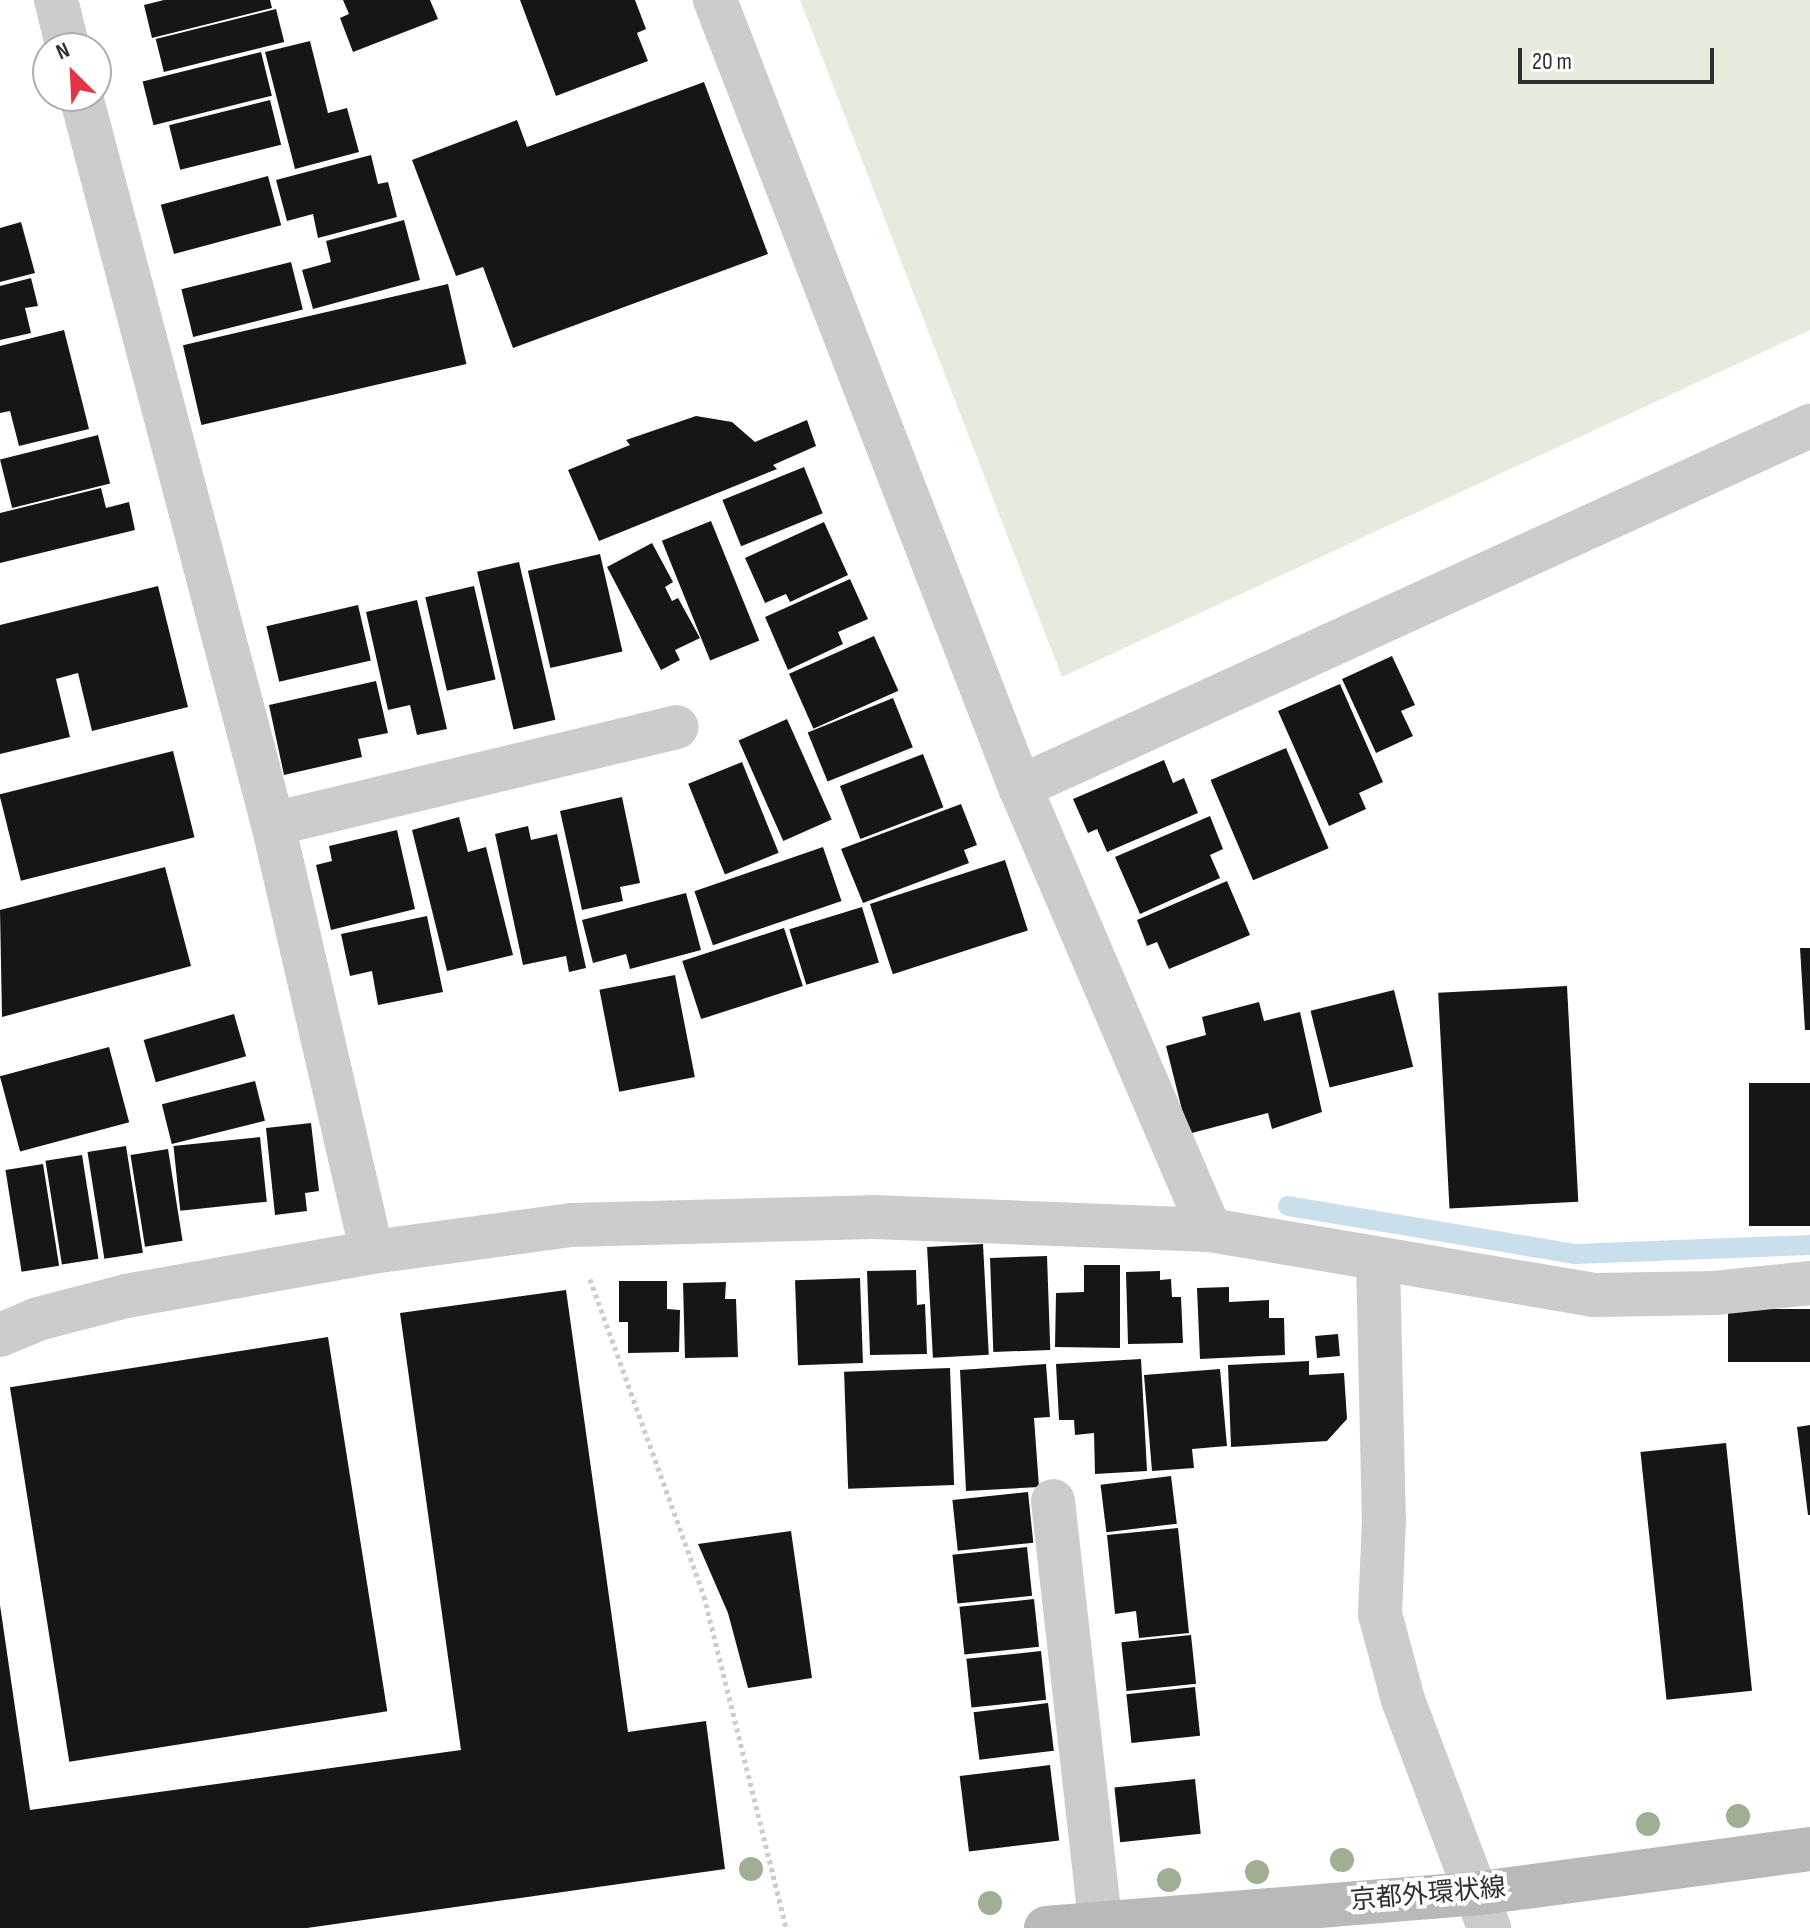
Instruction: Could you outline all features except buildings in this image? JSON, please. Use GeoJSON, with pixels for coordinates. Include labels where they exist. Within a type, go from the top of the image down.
{"type":"FeatureCollection","features":[{"type":"Feature","properties":{"kind":"main road","name":"京都外環状線"},"geometry":{"type":"LineString","coordinates":[[1046,1928],[1100,1921],[1481,1911],[1810,1849]]}},
{"type":"Feature","properties":{"kind":"street"},"geometry":{"type":"LineString","coordinates":[[56,0],[64,32]]}},
{"type":"Feature","properties":{"kind":"street"},"geometry":{"type":"LineString","coordinates":[[715,0],[1020,787],[1210,1230]]}},
{"type":"Feature","properties":{"kind":"street"},"geometry":{"type":"LineString","coordinates":[[85,112],[273,824],[372,1252]]}},
{"type":"Feature","properties":{"kind":"street"},"geometry":{"type":"LineString","coordinates":[[1020,787],[1810,426]]}},
{"type":"Feature","properties":{"kind":"street"},"geometry":{"type":"LineString","coordinates":[[273,824],[677,727]]}},
{"type":"Feature","properties":{"kind":"street"},"geometry":{"type":"LineString","coordinates":[[0,1335],[38,1319],[126,1296],[372,1252],[571,1225],[872,1217],[1210,1230],[1378,1261],[1593,1295],[1715,1293],[1810,1283]]}},
{"type":"Feature","properties":{"kind":"street"},"geometry":{"type":"LineString","coordinates":[[1378,1261],[1380,1614],[1403,1700],[1481,1911]]}},
{"type":"Feature","properties":{"kind":"street"},"geometry":{"type":"LineString","coordinates":[[1053,1501],[1100,1921]]}},
{"type":"Feature","properties":{"kind":"path"},"geometry":{"type":"LineString","coordinates":[[571,1225],[704,1596],[786,1928]]}},
{"type":"Feature","properties":{"kind":"green space"},"geometry":{"type":"Polygon","coordinates":[[[800,0],[1810,0],[1810,330],[1062,677],[800,0]]]}},
{"type":"Feature","properties":{"kind":"waterway"},"geometry":{"type":"LineString","coordinates":[[1288,1206],[1575,1254],[1810,1245]]}}]}
